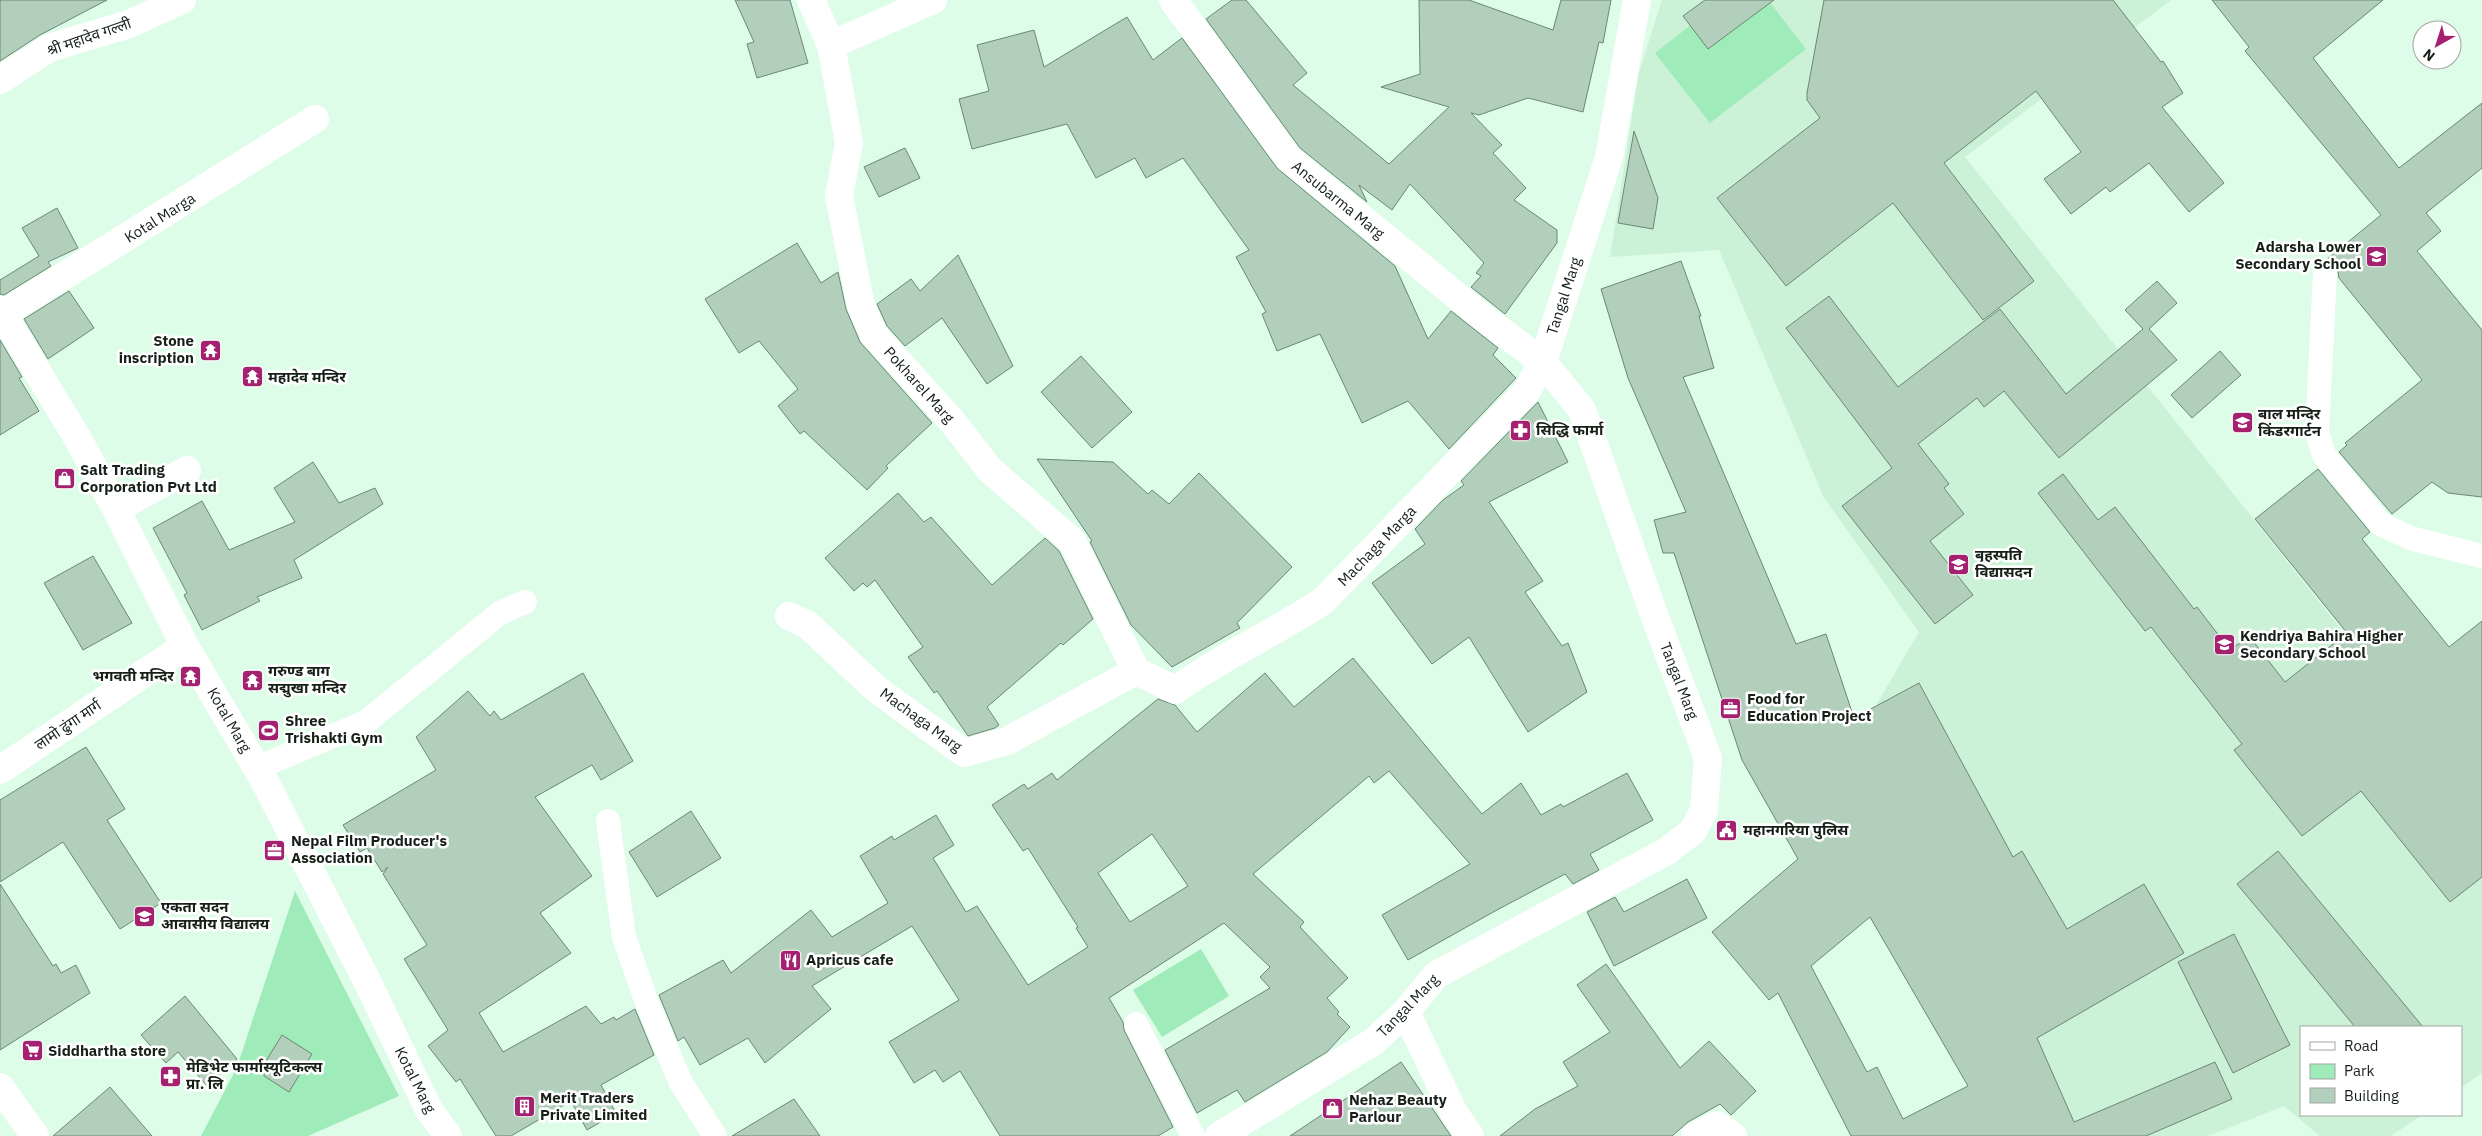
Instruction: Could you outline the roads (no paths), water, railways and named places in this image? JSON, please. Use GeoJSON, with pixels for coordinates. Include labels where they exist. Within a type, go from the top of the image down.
{"type":"FeatureCollection","features":[{"type":"Feature","properties":{"kind":"street","name":"श्री महादेव गल्ली"},"geometry":{"type":"LineString","coordinates":[[0,80],[49,48],[129,24],[182,0]]}},
{"type":"Feature","properties":{"kind":"street","name":"Pokharel Marg"},"geometry":{"type":"LineString","coordinates":[[811,0],[830,45],[848,143],[839,196],[861,306],[874,335],[951,420],[990,470],[1072,541],[1136,670]]}},
{"type":"Feature","properties":{"kind":"street"},"geometry":{"type":"LineString","coordinates":[[830,45],[933,0]]}},
{"type":"Feature","properties":{"kind":"street","name":"Ansubarma Marg"},"geometry":{"type":"LineString","coordinates":[[1173,0],[1288,159],[1488,322],[1543,362]]}},
{"type":"Feature","properties":{"kind":"street","name":"Tangal Marg"},"geometry":{"type":"LineString","coordinates":[[1219,1136],[1373,1042],[1406,1012],[1436,975],[1667,851],[1693,831],[1704,810],[1708,758],[1652,609],[1582,410],[1543,362],[1608,157],[1637,0]]}},
{"type":"Feature","properties":{"kind":"street","name":"Kotal Marga"},"geometry":{"type":"LineString","coordinates":[[1,312],[315,120]]}},
{"type":"Feature","properties":{"kind":"street","name":"Kotal Marg"},"geometry":{"type":"LineString","coordinates":[[1,312],[78,439],[116,509],[185,646],[257,768],[368,983],[429,1110],[448,1136]]}},
{"type":"Feature","properties":{"kind":"street","name":"Machaga Marga"},"geometry":{"type":"LineString","coordinates":[[1136,670],[1175,690],[1206,667],[1287,626],[1323,602],[1526,392],[1543,362]]}},
{"type":"Feature","properties":{"kind":"street"},"geometry":{"type":"LineString","coordinates":[[116,509],[186,470]]}},
{"type":"Feature","properties":{"kind":"street","name":"Machaga Marg"},"geometry":{"type":"LineString","coordinates":[[789,616],[808,625],[833,646],[875,688],[964,753],[1007,741],[1136,670]]}},
{"type":"Feature","properties":{"kind":"street","name":"लामो ढुंगा मार्ग"},"geometry":{"type":"LineString","coordinates":[[0,770],[185,646]]}},
{"type":"Feature","properties":{"kind":"street"},"geometry":{"type":"LineString","coordinates":[[1406,1012],[1454,1113],[1470,1136]]}},
{"type":"Feature","properties":{"kind":"street"},"geometry":{"type":"LineString","coordinates":[[0,1087],[35,1136]]}},
{"type":"Feature","properties":{"kind":"street"},"geometry":{"type":"LineString","coordinates":[[1695,1136],[1718,1125],[1733,1136]]}},
{"type":"Feature","properties":{"kind":"lane"},"geometry":{"type":"LineString","coordinates":[[2325,274],[2317,432],[2324,455],[2381,524],[2410,538],[2482,556]]}},
{"type":"Feature","properties":{"kind":"lane"},"geometry":{"type":"LineString","coordinates":[[257,768],[366,722],[500,613],[525,602]]}},
{"type":"Feature","properties":{"kind":"lane"},"geometry":{"type":"LineString","coordinates":[[608,821],[624,937],[647,1003],[681,1083],[715,1136]]}},
{"type":"Feature","properties":{"kind":"lane"},"geometry":{"type":"LineString","coordinates":[[1136,1024],[1193,1136]]}},
{"type":"Feature","properties":{"kind":"place","name":"Adarsha Lower Secondary School"},"geometry":{"type":"Point","coordinates":[2377,256]}},
{"type":"Feature","properties":{"kind":"place","name":"Stone inscription"},"geometry":{"type":"Point","coordinates":[210,350]}},
{"type":"Feature","properties":{"kind":"place","name":"महादेव मन्दिर"},"geometry":{"type":"Point","coordinates":[252,377]}},
{"type":"Feature","properties":{"kind":"place","name":"बाल मन्दिर किंडरगार्टन"},"geometry":{"type":"Point","coordinates":[2242,423]}},
{"type":"Feature","properties":{"kind":"place","name":"सिद्धि फार्मा"},"geometry":{"type":"Point","coordinates":[1520,430]}},
{"type":"Feature","properties":{"kind":"place","name":"Salt Trading Corporation Pvt Ltd"},"geometry":{"type":"Point","coordinates":[64,479]}},
{"type":"Feature","properties":{"kind":"place","name":"बृहस्पति विद्यासदन"},"geometry":{"type":"Point","coordinates":[1959,564]}},
{"type":"Feature","properties":{"kind":"place","name":"Kendriya Bahira Higher Secondary School"},"geometry":{"type":"Point","coordinates":[2224,645]}},
{"type":"Feature","properties":{"kind":"place","name":"भगवती मन्दिर"},"geometry":{"type":"Point","coordinates":[190,676]}},
{"type":"Feature","properties":{"kind":"place","name":"गरुण्ड बाग सद्मुखा मन्दिर"},"geometry":{"type":"Point","coordinates":[252,680]}},
{"type":"Feature","properties":{"kind":"place","name":"Food for Education Project"},"geometry":{"type":"Point","coordinates":[1731,708]}},
{"type":"Feature","properties":{"kind":"place","name":"Shree Trishakti Gym"},"geometry":{"type":"Point","coordinates":[269,730]}},
{"type":"Feature","properties":{"kind":"place","name":"महानगरिया पुलिस"},"geometry":{"type":"Point","coordinates":[1727,830]}},
{"type":"Feature","properties":{"kind":"place","name":"Nepal Film Producer's Association"},"geometry":{"type":"Point","coordinates":[275,850]}},
{"type":"Feature","properties":{"kind":"place","name":"एकता सदन आवासीय विद्यालय"},"geometry":{"type":"Point","coordinates":[145,916]}},
{"type":"Feature","properties":{"kind":"place","name":"Apricus cafe"},"geometry":{"type":"Point","coordinates":[790,960]}},
{"type":"Feature","properties":{"kind":"place","name":"Siddhartha store"},"geometry":{"type":"Point","coordinates":[32,1051]}},
{"type":"Feature","properties":{"kind":"place","name":"मेडिभेट फार्मास्यूटिकल्स प्रा. लि"},"geometry":{"type":"Point","coordinates":[170,1076]}},
{"type":"Feature","properties":{"kind":"place","name":"Merit Traders Private Limited"},"geometry":{"type":"Point","coordinates":[524,1107]}},
{"type":"Feature","properties":{"kind":"place","name":"Nehaz Beauty Parlour"},"geometry":{"type":"Point","coordinates":[1333,1109]}}]}
